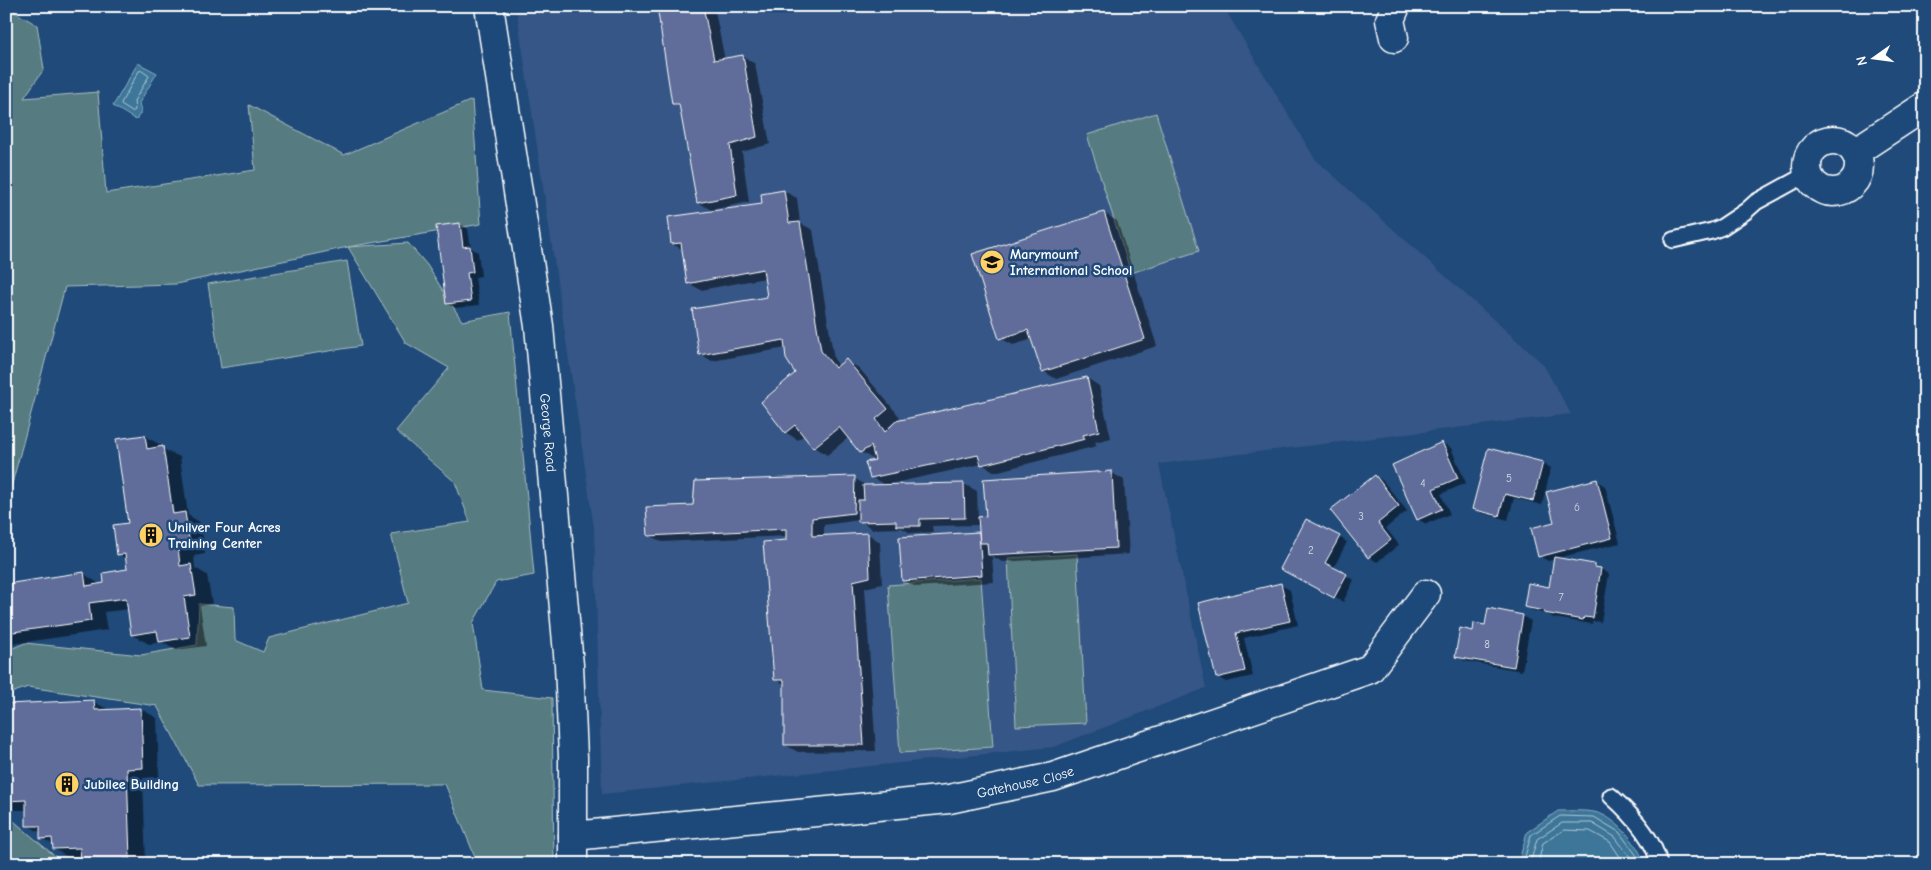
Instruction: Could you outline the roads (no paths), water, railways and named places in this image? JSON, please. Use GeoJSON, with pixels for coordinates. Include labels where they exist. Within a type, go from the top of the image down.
{"type":"FeatureCollection","features":[{"type":"Feature","properties":{"kind":"street","name":"George Road"},"geometry":{"type":"LineString","coordinates":[[489,6],[539,326],[569,665],[573,757],[573,864]]}},
{"type":"Feature","properties":{"kind":"street"},"geometry":{"type":"LineString","coordinates":[[1394,38],[1390,20],[1396,6]]}},
{"type":"Feature","properties":{"kind":"street"},"geometry":{"type":"LineString","coordinates":[[1855,152],[1925,106]]}},
{"type":"Feature","properties":{"kind":"street"},"geometry":{"type":"LineString","coordinates":[[1824,141],[1842,141],[1855,152],[1858,168],[1856,176],[1845,188],[1837,191],[1821,189],[1815,184],[1808,173],[1808,160],[1811,152],[1824,141]]}},
{"type":"Feature","properties":{"kind":"street","name":"Gatehouse Close"},"geometry":{"type":"LineString","coordinates":[[573,836],[949,799],[1053,777],[1370,669],[1426,594]]}},
{"type":"Feature","properties":{"kind":"lane"},"geometry":{"type":"LineString","coordinates":[[1673,240],[1712,232],[1722,228],[1756,202],[1808,173]]}},
{"type":"Feature","properties":{"kind":"lane"},"geometry":{"type":"LineString","coordinates":[[1611,796],[1632,815],[1657,854],[1659,864]]}},
{"type":"Feature","properties":{"kind":"water"},"geometry":{"type":"Polygon","coordinates":[[[138,63],[157,73],[139,103],[141,112],[136,120],[113,106],[138,63]]]}},
{"type":"Feature","properties":{"kind":"water"},"geometry":{"type":"Polygon","coordinates":[[[1558,811],[1581,811],[1602,814],[1618,825],[1632,840],[1642,856],[1644,864],[1518,864],[1527,832],[1558,811]]]}},
{"type":"Feature","properties":{"kind":"place","name":"Marymount International School"},"geometry":{"type":"Point","coordinates":[992,262]}},
{"type":"Feature","properties":{"kind":"place","name":"Unilver Four Acres Training Center"},"geometry":{"type":"Point","coordinates":[151,535]}},
{"type":"Feature","properties":{"kind":"place","name":"Jubilee Building"},"geometry":{"type":"Point","coordinates":[67,784]}}]}
